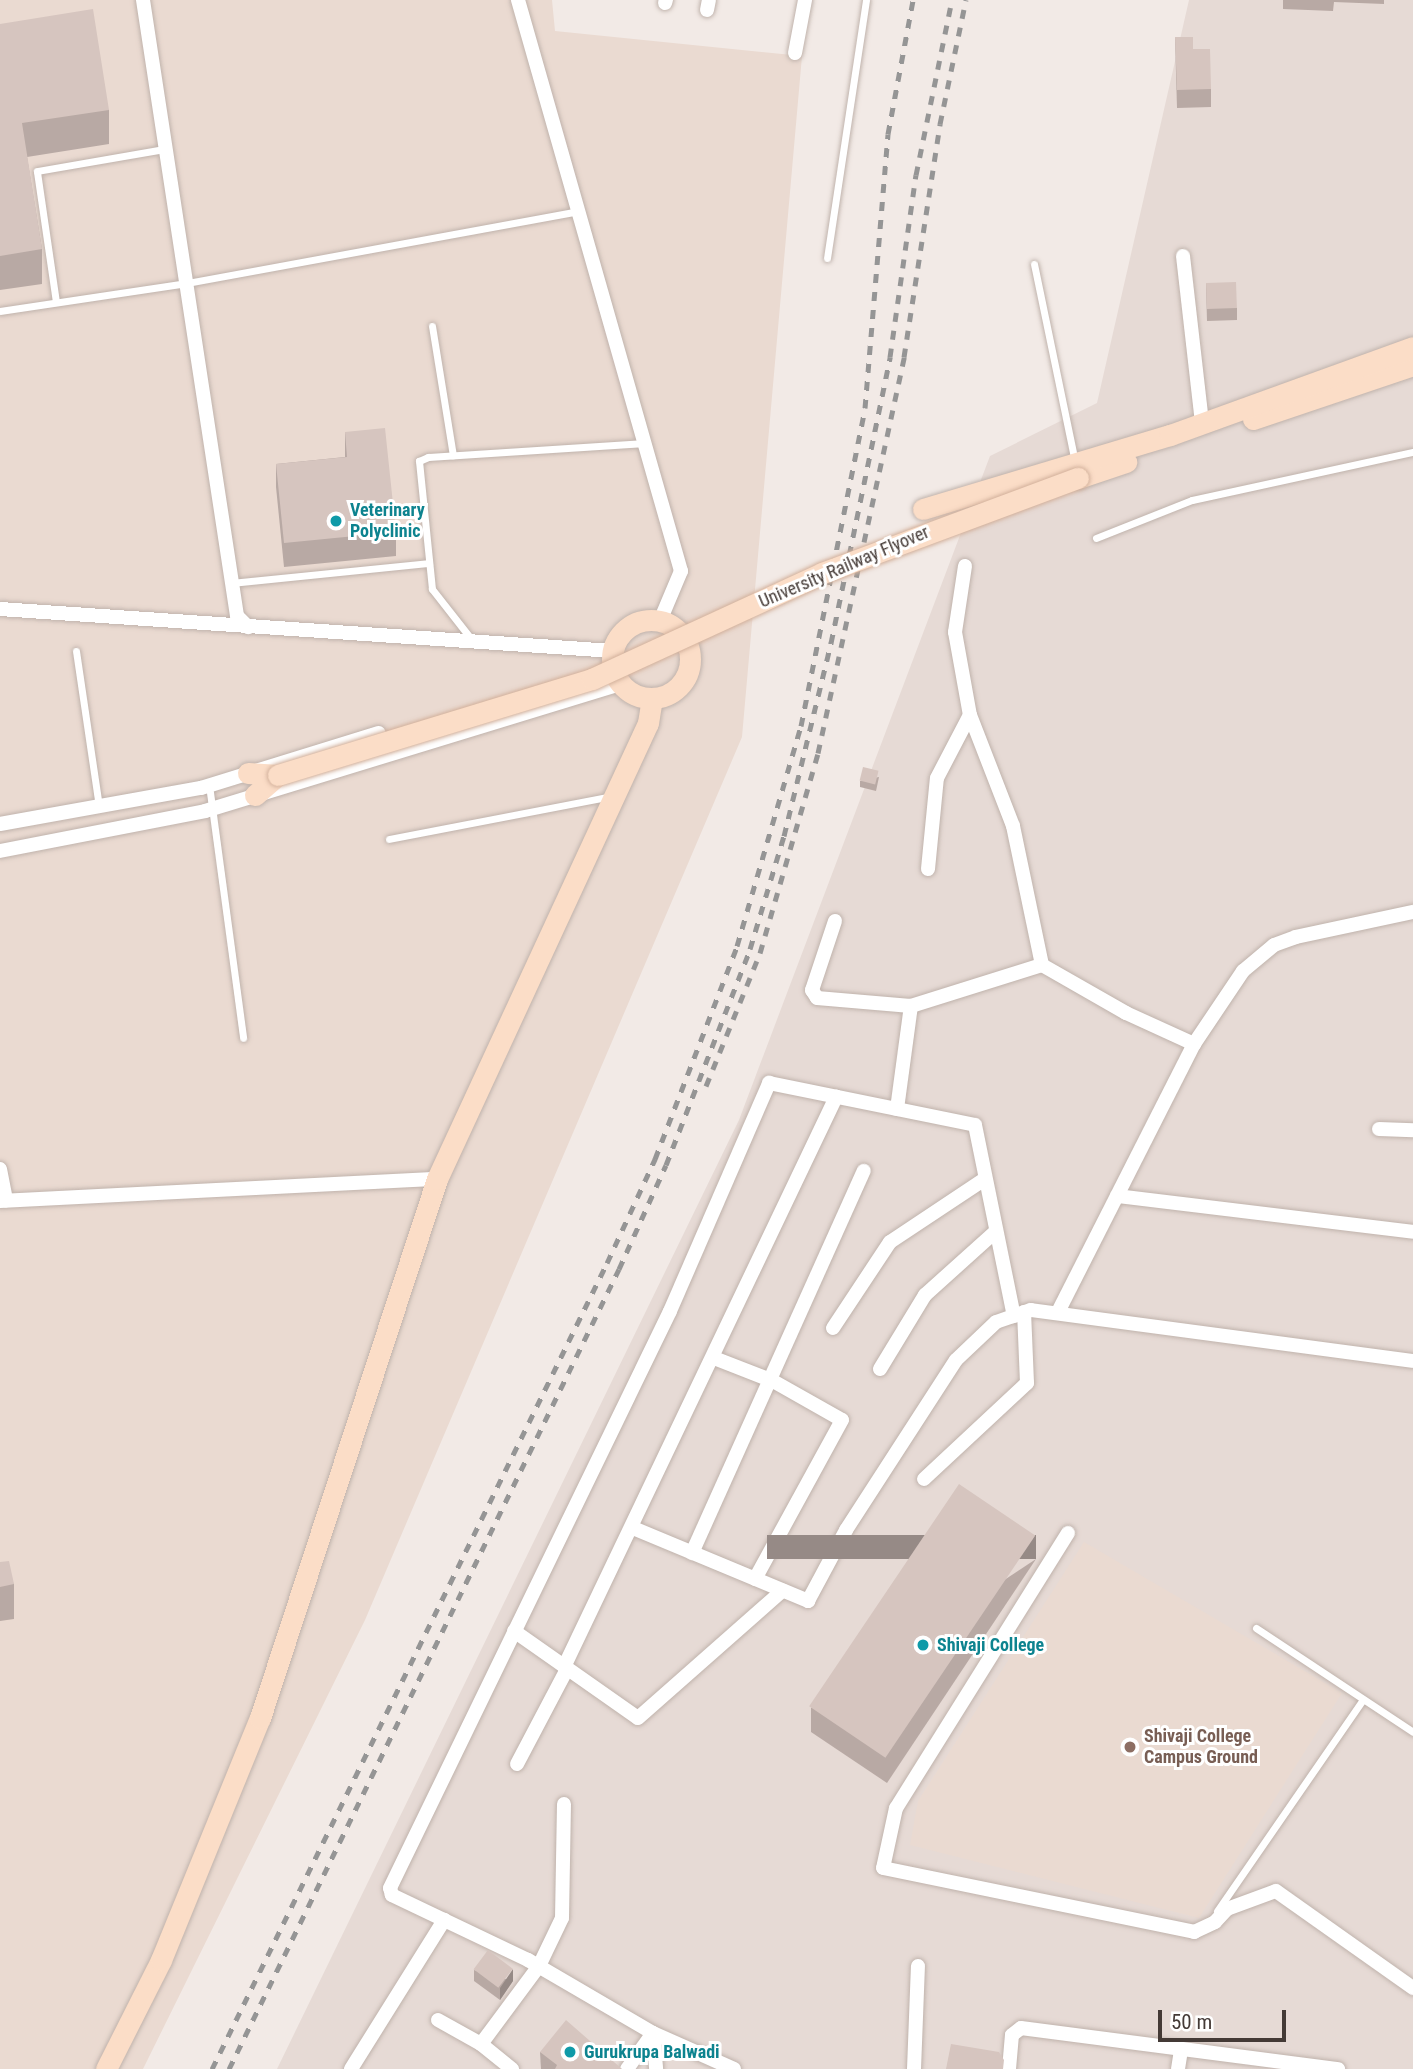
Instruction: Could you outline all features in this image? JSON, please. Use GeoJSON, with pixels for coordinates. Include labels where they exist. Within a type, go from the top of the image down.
{"type":"FeatureCollection","features":[{"type":"Feature","properties":{"kind":"main road"},"geometry":{"type":"LineString","coordinates":[[923,509],[1202,422],[1413,347]]}},
{"type":"Feature","properties":{"kind":"main road","name":"University Railway Flyover"},"geometry":{"type":"LineString","coordinates":[[248,773],[278,775],[592,679],[895,543],[1413,365]]}},
{"type":"Feature","properties":{"kind":"main road"},"geometry":{"type":"LineString","coordinates":[[660,621],[684,638],[690,661],[688,672],[674,690],[652,698],[630,692],[621,684],[613,657],[624,631],[633,624],[660,621]]}},
{"type":"Feature","properties":{"kind":"main road"},"geometry":{"type":"LineString","coordinates":[[106,2069],[161,1960],[260,1718],[437,1179],[648,723],[652,698]]}},
{"type":"Feature","properties":{"kind":"main road","name":"University Railway Flyover"},"geometry":{"type":"LineString","coordinates":[[255,795],[278,775]]}},
{"type":"Feature","properties":{"kind":"street"},"geometry":{"type":"LineString","coordinates":[[143,0],[237,616],[248,627]]}},
{"type":"Feature","properties":{"kind":"street"},"geometry":{"type":"LineString","coordinates":[[518,0],[681,571],[660,621]]}},
{"type":"Feature","properties":{"kind":"street"},"geometry":{"type":"LineString","coordinates":[[795,53],[806,0]]}},
{"type":"Feature","properties":{"kind":"street"},"geometry":{"type":"LineString","coordinates":[[1183,256],[1202,422]]}},
{"type":"Feature","properties":{"kind":"street"},"geometry":{"type":"LineString","coordinates":[[965,566],[955,632],[970,715],[1013,826],[1042,965]]}},
{"type":"Feature","properties":{"kind":"street"},"geometry":{"type":"LineString","coordinates":[[0,609],[474,643],[613,657]]}},
{"type":"Feature","properties":{"kind":"street"},"geometry":{"type":"LineString","coordinates":[[0,824],[209,785],[613,657]]}},
{"type":"Feature","properties":{"kind":"street"},"geometry":{"type":"LineString","coordinates":[[0,851],[215,808],[621,684]]}},
{"type":"Feature","properties":{"kind":"street"},"geometry":{"type":"LineString","coordinates":[[928,869],[937,778],[970,715]]}},
{"type":"Feature","properties":{"kind":"street"},"geometry":{"type":"LineString","coordinates":[[1058,1312],[1194,1044],[1243,971],[1274,945],[1323,929],[1413,912]]}},
{"type":"Feature","properties":{"kind":"street"},"geometry":{"type":"LineString","coordinates":[[835,921],[813,995],[911,1006],[1042,965],[1126,1013],[1194,1044]]}},
{"type":"Feature","properties":{"kind":"street"},"geometry":{"type":"LineString","coordinates":[[897,1110],[911,1006]]}},
{"type":"Feature","properties":{"kind":"street"},"geometry":{"type":"LineString","coordinates":[[734,2069],[653,2033],[539,1966],[392,1895],[390,1888],[670,1311],[769,1083],[975,1125],[995,1232],[1019,1314],[1027,1383],[924,1479]]}},
{"type":"Feature","properties":{"kind":"street"},"geometry":{"type":"LineString","coordinates":[[517,1764],[633,1528],[836,1097]]}},
{"type":"Feature","properties":{"kind":"street"},"geometry":{"type":"LineString","coordinates":[[1379,1129],[1413,1130]]}},
{"type":"Feature","properties":{"kind":"street"},"geometry":{"type":"LineString","coordinates":[[0,1169],[3,1200],[437,1179]]}},
{"type":"Feature","properties":{"kind":"street"},"geometry":{"type":"LineString","coordinates":[[692,1553],[773,1381],[864,1171]]}},
{"type":"Feature","properties":{"kind":"street"},"geometry":{"type":"LineString","coordinates":[[834,1328],[890,1242],[985,1179]]}},
{"type":"Feature","properties":{"kind":"street"},"geometry":{"type":"LineString","coordinates":[[1117,1196],[1413,1232]]}},
{"type":"Feature","properties":{"kind":"street"},"geometry":{"type":"LineString","coordinates":[[880,1369],[925,1295],[995,1232]]}},
{"type":"Feature","properties":{"kind":"street"},"geometry":{"type":"LineString","coordinates":[[633,1528],[808,1601],[846,1530],[956,1360],[996,1322],[1019,1314],[1058,1312],[1413,1362]]}},
{"type":"Feature","properties":{"kind":"street"},"geometry":{"type":"LineString","coordinates":[[714,1358],[773,1381],[842,1420],[755,1579]]}},
{"type":"Feature","properties":{"kind":"street"},"geometry":{"type":"LineString","coordinates":[[1068,1533],[896,1808],[883,1868],[1194,1932],[1207,1926],[1227,1909],[1276,1891],[1413,1988]]}},
{"type":"Feature","properties":{"kind":"street"},"geometry":{"type":"LineString","coordinates":[[514,1631],[638,1718],[783,1590]]}},
{"type":"Feature","properties":{"kind":"street"},"geometry":{"type":"LineString","coordinates":[[481,2044],[539,1966],[564,1909],[564,1804]]}},
{"type":"Feature","properties":{"kind":"street"},"geometry":{"type":"LineString","coordinates":[[351,2069],[444,1920]]}},
{"type":"Feature","properties":{"kind":"street"},"geometry":{"type":"LineString","coordinates":[[914,2069],[918,1966]]}},
{"type":"Feature","properties":{"kind":"street"},"geometry":{"type":"LineString","coordinates":[[438,2020],[481,2044],[512,2069]]}},
{"type":"Feature","properties":{"kind":"street"},"geometry":{"type":"LineString","coordinates":[[1009,2069],[1012,2035],[1021,2028],[1338,2069]]}},
{"type":"Feature","properties":{"kind":"street"},"geometry":{"type":"LineString","coordinates":[[626,2069],[653,2033]]}},
{"type":"Feature","properties":{"kind":"street"},"geometry":{"type":"LineString","coordinates":[[653,2033],[656,2069]]}},
{"type":"Feature","properties":{"kind":"street"},"geometry":{"type":"LineString","coordinates":[[1178,2069],[1181,2049]]}},
{"type":"Feature","properties":{"kind":"lane"},"geometry":{"type":"LineString","coordinates":[[827,258],[866,0]]}},
{"type":"Feature","properties":{"kind":"lane"},"geometry":{"type":"LineString","coordinates":[[56,302],[37,171],[166,149]]}},
{"type":"Feature","properties":{"kind":"lane"},"geometry":{"type":"LineString","coordinates":[[0,311],[187,283],[579,211]]}},
{"type":"Feature","properties":{"kind":"lane"},"geometry":{"type":"LineString","coordinates":[[1034,264],[1075,463]]}},
{"type":"Feature","properties":{"kind":"lane"},"geometry":{"type":"LineString","coordinates":[[432,326],[453,455]]}},
{"type":"Feature","properties":{"kind":"lane"},"geometry":{"type":"LineString","coordinates":[[474,643],[432,589],[417,467],[428,457],[646,443]]}},
{"type":"Feature","properties":{"kind":"lane"},"geometry":{"type":"LineString","coordinates":[[1096,538],[1192,500],[1413,452]]}},
{"type":"Feature","properties":{"kind":"lane"},"geometry":{"type":"LineString","coordinates":[[232,583],[429,563]]}},
{"type":"Feature","properties":{"kind":"lane"},"geometry":{"type":"LineString","coordinates":[[75,651],[99,806]]}},
{"type":"Feature","properties":{"kind":"lane"},"geometry":{"type":"LineString","coordinates":[[209,785],[215,808],[243,1038]]}},
{"type":"Feature","properties":{"kind":"lane"},"geometry":{"type":"LineString","coordinates":[[389,839],[614,796]]}},
{"type":"Feature","properties":{"kind":"lane"},"geometry":{"type":"LineString","coordinates":[[1256,1628],[1413,1732]]}},
{"type":"Feature","properties":{"kind":"lane"},"geometry":{"type":"LineString","coordinates":[[1207,1926],[1363,1699]]}},
{"type":"Feature","properties":{"kind":"shaded area"},"geometry":{"type":"Polygon","coordinates":[[[0,0],[552,0],[555,31],[802,56],[742,737],[365,1620],[143,2069],[0,2069],[0,0]]]}},
{"type":"Feature","properties":{"kind":"shaded area"},"geometry":{"type":"Polygon","coordinates":[[[1189,0],[1413,0],[1413,2069],[277,2069],[739,1120],[990,456],[1097,403],[1189,0]]]}},
{"type":"Feature","properties":{"kind":"shaded area","name":"Shivaji College Campus Ground"},"geometry":{"type":"Polygon","coordinates":[[[1084,1542],[1342,1693],[1199,1918],[910,1845],[918,1801],[1084,1542]]]}},
{"type":"Feature","properties":{"kind":"building"},"geometry":{"type":"Polygon","coordinates":[[[93,9],[109,110],[22,123],[42,249],[0,256],[0,24],[93,9]]]}},
{"type":"Feature","properties":{"kind":"building"},"geometry":{"type":"Polygon","coordinates":[[[1175,37],[1193,37],[1193,49],[1210,49],[1211,89],[1177,90],[1175,37]]]}},
{"type":"Feature","properties":{"kind":"building"},"geometry":{"type":"Polygon","coordinates":[[[1236,282],[1237,308],[1207,309],[1206,283],[1236,282]]]}},
{"type":"Feature","properties":{"kind":"building","name":"Veterinary Polyclinic"},"geometry":{"type":"Polygon","coordinates":[[[385,428],[396,532],[284,543],[276,464],[347,457],[345,432],[385,428]]]}},
{"type":"Feature","properties":{"kind":"building"},"geometry":{"type":"Polygon","coordinates":[[[863,767],[879,771],[875,784],[860,781],[863,767]]]}},
{"type":"Feature","properties":{"kind":"building","name":"Shivaji College"},"geometry":{"type":"Polygon","coordinates":[[[959,1484],[1035,1535],[885,1758],[809,1706],[959,1484]]]}},
{"type":"Feature","properties":{"kind":"building"},"geometry":{"type":"Polygon","coordinates":[[[9,1561],[14,1584],[0,1587],[0,1562],[9,1561]]]}},
{"type":"Feature","properties":{"kind":"building"},"geometry":{"type":"Polygon","coordinates":[[[488,1950],[513,1969],[498,1988],[474,1969],[488,1950]]]}},
{"type":"Feature","properties":{"kind":"building"},"geometry":{"type":"Polygon","coordinates":[[[566,2020],[622,2069],[555,2069],[557,2065],[540,2052],[566,2020]]]}},
{"type":"Feature","properties":{"kind":"building"},"geometry":{"type":"Polygon","coordinates":[[[951,2044],[999,2052],[1004,2060],[1003,2069],[946,2069],[951,2044]]]}},
{"type":"Feature","properties":{"kind":"railway"},"geometry":{"type":"LineString","coordinates":[[212,2069],[607,1263],[655,1159],[737,946],[801,726],[865,408],[888,134],[913,0]]}},
{"type":"Feature","properties":{"kind":"railway"},"geometry":{"type":"LineString","coordinates":[[229,2069],[619,1269],[666,1165],[750,949],[784,836],[831,643],[890,357],[916,175],[952,0]]}},
{"type":"Feature","properties":{"kind":"railway"},"geometry":{"type":"LineString","coordinates":[[706,1086],[760,953],[818,753],[904,357],[940,124],[966,0]]}},
{"type":"Feature","properties":{"kind":"place","name":"Veterinary Polyclinic"},"geometry":{"type":"Point","coordinates":[336,521]}},
{"type":"Feature","properties":{"kind":"place","name":"Shivaji College"},"geometry":{"type":"Point","coordinates":[923,1645]}},
{"type":"Feature","properties":{"kind":"place","name":"Shivaji College Campus Ground"},"geometry":{"type":"Point","coordinates":[1130,1747]}},
{"type":"Feature","properties":{"kind":"place","name":"Gurukrupa Balwadi"},"geometry":{"type":"Point","coordinates":[570,2052]}}]}
